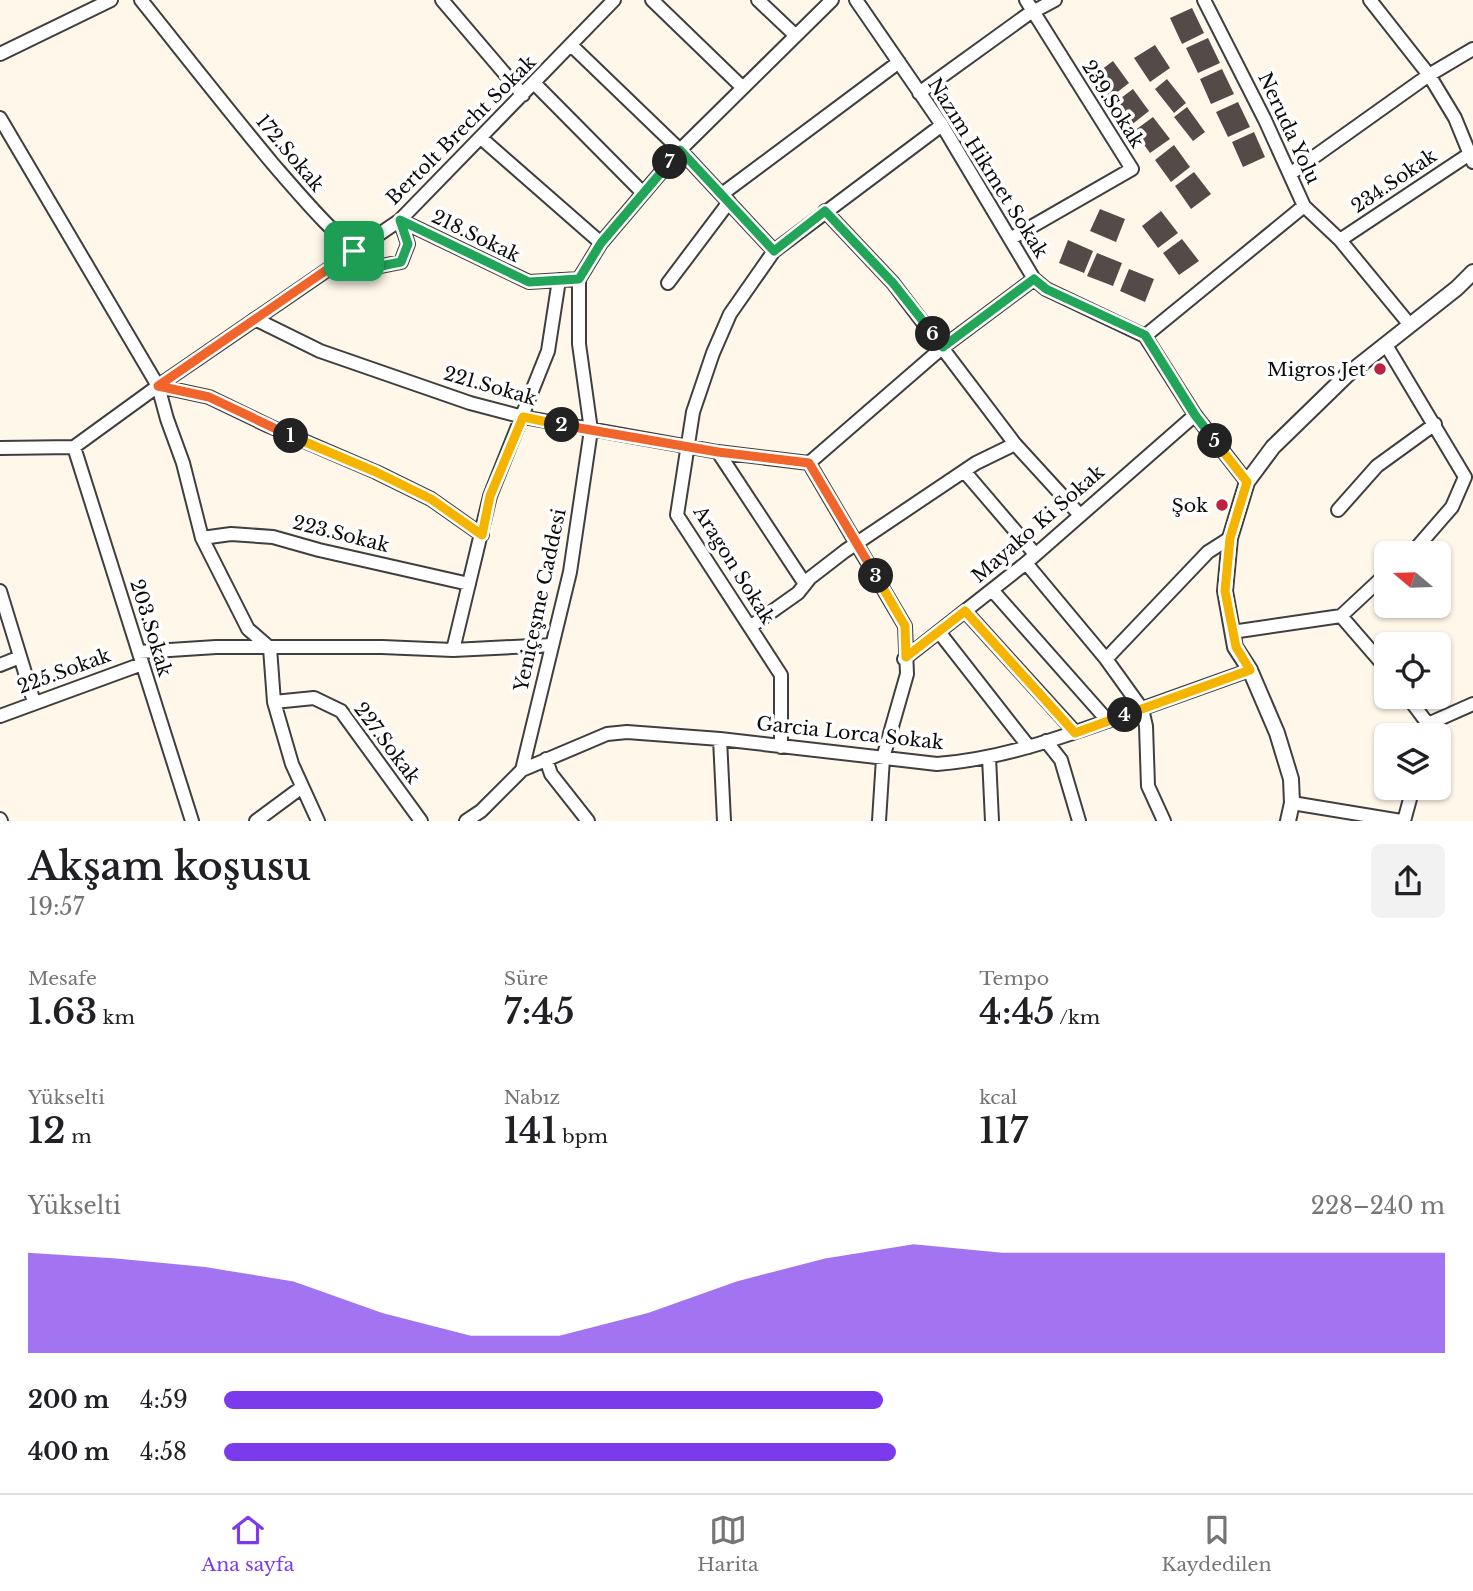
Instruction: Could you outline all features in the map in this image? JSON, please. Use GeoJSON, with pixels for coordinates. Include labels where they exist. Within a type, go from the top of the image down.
{"type":"FeatureCollection","features":[{"type":"Feature","properties":{"kind":"street"},"geometry":{"type":"LineString","coordinates":[[0,54],[111,0]]}},
{"type":"Feature","properties":{"kind":"street","name":"172.Sokak"},"geometry":{"type":"LineString","coordinates":[[141,0],[308,205],[354,251],[376,267],[401,262],[408,244],[400,220]]}},
{"type":"Feature","properties":{"kind":"street"},"geometry":{"type":"LineString","coordinates":[[442,0],[523,95]]}},
{"type":"Feature","properties":{"kind":"street","name":"Bertolt Brecht Sokak"},"geometry":{"type":"LineString","coordinates":[[74,447],[400,220],[614,0]]}},
{"type":"Feature","properties":{"kind":"street"},"geometry":{"type":"LineString","coordinates":[[652,0],[742,87]]}},
{"type":"Feature","properties":{"kind":"street"},"geometry":{"type":"LineString","coordinates":[[758,0],[795,35]]}},
{"type":"Feature","properties":{"kind":"street","name":"Nazım Hikmet Sokak"},"geometry":{"type":"LineString","coordinates":[[856,0],[942,125],[1034,279],[1046,289],[1145,335]]}},
{"type":"Feature","properties":{"kind":"street"},"geometry":{"type":"LineString","coordinates":[[1026,0],[1032,12]]}},
{"type":"Feature","properties":{"kind":"street"},"geometry":{"type":"LineString","coordinates":[[919,93],[1032,12],[1055,0]]}},
{"type":"Feature","properties":{"kind":"street","name":"Neruda Yolu"},"geometry":{"type":"LineString","coordinates":[[1204,0],[1265,120],[1304,206],[1340,240],[1410,325]]}},
{"type":"Feature","properties":{"kind":"street"},"geometry":{"type":"LineString","coordinates":[[1370,0],[1429,75],[1455,118],[1471,158]]}},
{"type":"Feature","properties":{"kind":"street"},"geometry":{"type":"LineString","coordinates":[[579,279],[601,243],[680,150],[826,2]]}},
{"type":"Feature","properties":{"kind":"street","name":"239.Sokak"},"geometry":{"type":"LineString","coordinates":[[1010,239],[1132,169],[1032,12]]}},
{"type":"Feature","properties":{"kind":"street"},"geometry":{"type":"LineString","coordinates":[[571,45],[680,150],[774,251]]}},
{"type":"Feature","properties":{"kind":"street"},"geometry":{"type":"LineString","coordinates":[[1290,174],[1429,75],[1473,49]]}},
{"type":"Feature","properties":{"kind":"street"},"geometry":{"type":"LineString","coordinates":[[668,283],[726,198],[899,62]]}},
{"type":"Feature","properties":{"kind":"street"},"geometry":{"type":"LineString","coordinates":[[534,83],[643,193]]}},
{"type":"Feature","properties":{"kind":"street"},"geometry":{"type":"LineString","coordinates":[[0,118],[158,386],[183,463],[202,538],[248,629],[270,648],[274,702],[292,764],[318,821]]}},
{"type":"Feature","properties":{"kind":"street","name":"Aragon Sokak"},"geometry":{"type":"LineString","coordinates":[[781,747],[780,675],[677,515],[693,412],[713,353],[730,314],[774,251],[942,125]]}},
{"type":"Feature","properties":{"kind":"street"},"geometry":{"type":"LineString","coordinates":[[481,138],[601,243]]}},
{"type":"Feature","properties":{"kind":"street","name":"234.Sokak"},"geometry":{"type":"LineString","coordinates":[[1340,240],[1471,158]]}},
{"type":"Feature","properties":{"kind":"street"},"geometry":{"type":"LineString","coordinates":[[1247,482],[1195,415],[1145,335],[1304,206]]}},
{"type":"Feature","properties":{"kind":"street"},"geometry":{"type":"LineString","coordinates":[[825,211],[893,283],[1015,444],[1079,514]]}},
{"type":"Feature","properties":{"kind":"street","name":"218.Sokak"},"geometry":{"type":"LineString","coordinates":[[400,220],[529,282],[579,279]]}},
{"type":"Feature","properties":{"kind":"street"},"geometry":{"type":"LineString","coordinates":[[1288,821],[1292,803],[1291,779],[1278,733],[1250,670],[1236,647],[1225,591],[1230,538],[1247,482],[1273,447],[1347,375],[1473,272]]}},
{"type":"Feature","properties":{"kind":"street","name":"Yeniçeşme Caddesi"},"geometry":{"type":"LineString","coordinates":[[522,769],[570,572],[591,430],[579,344],[579,279]]}},
{"type":"Feature","properties":{"kind":"street"},"geometry":{"type":"LineString","coordinates":[[879,821],[883,758],[907,674],[905,626],[809,463],[943,347],[1034,279]]}},
{"type":"Feature","properties":{"kind":"street"},"geometry":{"type":"LineString","coordinates":[[453,650],[490,496],[548,351],[559,280]]}},
{"type":"Feature","properties":{"kind":"street","name":"221.Sokak"},"geometry":{"type":"LineString","coordinates":[[255,319],[320,351],[470,403],[523,417],[718,452],[809,463]]}},
{"type":"Feature","properties":{"kind":"street"},"geometry":{"type":"LineString","coordinates":[[1386,345],[1469,477],[1452,507],[1422,541]]}},
{"type":"Feature","properties":{"kind":"street"},"geometry":{"type":"LineString","coordinates":[[158,386],[209,397],[376,472],[431,499],[482,535]]}},
{"type":"Feature","properties":{"kind":"street","name":"Mayako Ki Sokak"},"geometry":{"type":"LineString","coordinates":[[905,658],[1031,558],[1195,415]]}},
{"type":"Feature","properties":{"kind":"street"},"geometry":{"type":"LineString","coordinates":[[1339,510],[1377,466],[1435,424]]}},
{"type":"Feature","properties":{"kind":"street"},"geometry":{"type":"LineString","coordinates":[[750,627],[798,593],[810,578],[857,544],[964,471],[1015,444]]}},
{"type":"Feature","properties":{"kind":"street"},"geometry":{"type":"LineString","coordinates":[[0,448],[74,447]]}},
{"type":"Feature","properties":{"kind":"street","name":"203.Sokak"},"geometry":{"type":"LineString","coordinates":[[74,447],[192,821]]}},
{"type":"Feature","properties":{"kind":"street"},"geometry":{"type":"LineString","coordinates":[[718,452],[805,584]]}},
{"type":"Feature","properties":{"kind":"street"},"geometry":{"type":"LineString","coordinates":[[964,471],[1142,709],[1146,726],[1148,786],[1164,821]]}},
{"type":"Feature","properties":{"kind":"street","name":"223.Sokak"},"geometry":{"type":"LineString","coordinates":[[202,538],[231,534],[273,537],[469,584]]}},
{"type":"Feature","properties":{"kind":"street"},"geometry":{"type":"LineString","coordinates":[[1106,659],[1208,552],[1230,538]]}},
{"type":"Feature","properties":{"kind":"street"},"geometry":{"type":"LineString","coordinates":[[1232,632],[1341,616],[1374,585]]}},
{"type":"Feature","properties":{"kind":"street"},"geometry":{"type":"LineString","coordinates":[[992,590],[1108,721]]}},
{"type":"Feature","properties":{"kind":"street"},"geometry":{"type":"LineString","coordinates":[[0,591],[34,702]]}},
{"type":"Feature","properties":{"kind":"street"},"geometry":{"type":"LineString","coordinates":[[965,611],[1075,733]]}},
{"type":"Feature","properties":{"kind":"street"},"geometry":{"type":"LineString","coordinates":[[1341,616],[1374,654]]}},
{"type":"Feature","properties":{"kind":"street"},"geometry":{"type":"LineString","coordinates":[[939,632],[1029,747]]}},
{"type":"Feature","properties":{"kind":"street","name":"225.Sokak"},"geometry":{"type":"LineString","coordinates":[[0,716],[141,658],[216,648],[382,647],[453,650],[552,646]]}},
{"type":"Feature","properties":{"kind":"street"},"geometry":{"type":"LineString","coordinates":[[0,664],[20,657]]}},
{"type":"Feature","properties":{"kind":"street","name":"Garcia Lorca Sokak"},"geometry":{"type":"LineString","coordinates":[[522,769],[607,734],[627,732],[720,739],[937,764],[989,757],[1075,733],[1250,670]]}},
{"type":"Feature","properties":{"kind":"street","name":"227.Sokak"},"geometry":{"type":"LineString","coordinates":[[274,702],[314,698],[341,710],[421,821]]}},
{"type":"Feature","properties":{"kind":"street"},"geometry":{"type":"LineString","coordinates":[[1439,723],[1473,704]]}},
{"type":"Feature","properties":{"kind":"street"},"geometry":{"type":"LineString","coordinates":[[720,739],[724,821]]}},
{"type":"Feature","properties":{"kind":"street"},"geometry":{"type":"LineString","coordinates":[[1046,741],[1061,760],[1079,821]]}},
{"type":"Feature","properties":{"kind":"street"},"geometry":{"type":"LineString","coordinates":[[989,757],[992,821]]}},
{"type":"Feature","properties":{"kind":"street"},"geometry":{"type":"LineString","coordinates":[[546,759],[551,774],[588,821]]}},
{"type":"Feature","properties":{"kind":"street"},"geometry":{"type":"LineString","coordinates":[[466,821],[481,811],[522,769]]}},
{"type":"Feature","properties":{"kind":"street"},"geometry":{"type":"LineString","coordinates":[[256,821],[302,787]]}},
{"type":"Feature","properties":{"kind":"street"},"geometry":{"type":"LineString","coordinates":[[1292,803],[1402,821],[1408,800]]}},
{"type":"Feature","properties":{"kind":"building"},"geometry":{"type":"Polygon","coordinates":[[[1192,8],[1204,33],[1182,44],[1170,18],[1192,8]]]}},
{"type":"Feature","properties":{"kind":"building"},"geometry":{"type":"Polygon","coordinates":[[[1208,38],[1220,63],[1198,73],[1186,48],[1208,38]]]}},
{"type":"Feature","properties":{"kind":"building"},"geometry":{"type":"Polygon","coordinates":[[[1155,45],[1170,68],[1150,82],[1134,58],[1155,45]]]}},
{"type":"Feature","properties":{"kind":"building"},"geometry":{"type":"Polygon","coordinates":[[[1113,61],[1129,83],[1110,98],[1093,76],[1113,61]]]}},
{"type":"Feature","properties":{"kind":"building"},"geometry":{"type":"Polygon","coordinates":[[[1222,69],[1234,94],[1211,104],[1200,79],[1222,69]]]}},
{"type":"Feature","properties":{"kind":"building"},"geometry":{"type":"Polygon","coordinates":[[[1167,79],[1186,103],[1174,113],[1155,89],[1167,79]]]}},
{"type":"Feature","properties":{"kind":"building"},"geometry":{"type":"Polygon","coordinates":[[[1133,89],[1149,111],[1130,126],[1113,104],[1133,89]]]}},
{"type":"Feature","properties":{"kind":"building"},"geometry":{"type":"Polygon","coordinates":[[[1238,102],[1250,127],[1228,137],[1216,112],[1238,102]]]}},
{"type":"Feature","properties":{"kind":"building"},"geometry":{"type":"Polygon","coordinates":[[[1187,107],[1205,132],[1193,141],[1174,117],[1187,107]]]}},
{"type":"Feature","properties":{"kind":"building"},"geometry":{"type":"Polygon","coordinates":[[[1153,117],[1170,139],[1150,153],[1134,131],[1153,117]]]}},
{"type":"Feature","properties":{"kind":"building"},"geometry":{"type":"Polygon","coordinates":[[[1254,132],[1265,157],[1243,167],[1232,142],[1254,132]]]}},
{"type":"Feature","properties":{"kind":"building"},"geometry":{"type":"Polygon","coordinates":[[[1174,145],[1190,167],[1171,182],[1155,160],[1174,145]]]}},
{"type":"Feature","properties":{"kind":"building"},"geometry":{"type":"Polygon","coordinates":[[[1194,172],[1211,194],[1191,209],[1175,186],[1194,172]]]}},
{"type":"Feature","properties":{"kind":"building"},"geometry":{"type":"Polygon","coordinates":[[[1100,209],[1125,219],[1116,242],[1090,231],[1100,209]]]}},
{"type":"Feature","properties":{"kind":"building"},"geometry":{"type":"Polygon","coordinates":[[[1161,211],[1178,233],[1158,248],[1142,226],[1161,211]]]}},
{"type":"Feature","properties":{"kind":"building"},"geometry":{"type":"Polygon","coordinates":[[[1182,239],[1199,261],[1179,275],[1163,253],[1182,239]]]}},
{"type":"Feature","properties":{"kind":"building"},"geometry":{"type":"Polygon","coordinates":[[[1068,240],[1093,251],[1084,273],[1059,263],[1068,240]]]}},
{"type":"Feature","properties":{"kind":"building"},"geometry":{"type":"Polygon","coordinates":[[[1097,253],[1122,263],[1113,286],[1087,276],[1097,253]]]}},
{"type":"Feature","properties":{"kind":"building"},"geometry":{"type":"Polygon","coordinates":[[[1129,269],[1154,279],[1145,302],[1120,291],[1129,269]]]}},
{"type":"Feature","properties":{"kind":"place","name":"Migros Jet"},"geometry":{"type":"Point","coordinates":[1380,369]}},
{"type":"Feature","properties":{"kind":"place","name":"Şok"},"geometry":{"type":"Point","coordinates":[1222,505]}},
{"type":"Feature","properties":{"kind":"route"},"geometry":{"type":"LineString","coordinates":[[680,150],[774,251],[825,211],[893,283],[943,347],[1034,279],[1046,289],[1145,335],[1195,415],[1247,482],[1230,538],[1225,591],[1236,647],[1250,670],[1075,733],[965,611],[906,657],[905,626],[809,463],[718,452],[523,417],[490,496],[482,535],[431,499],[376,472],[209,397],[158,386],[354,251],[376,267],[401,262],[408,244],[400,220],[529,282],[579,279],[601,243],[680,150]]}}]}
